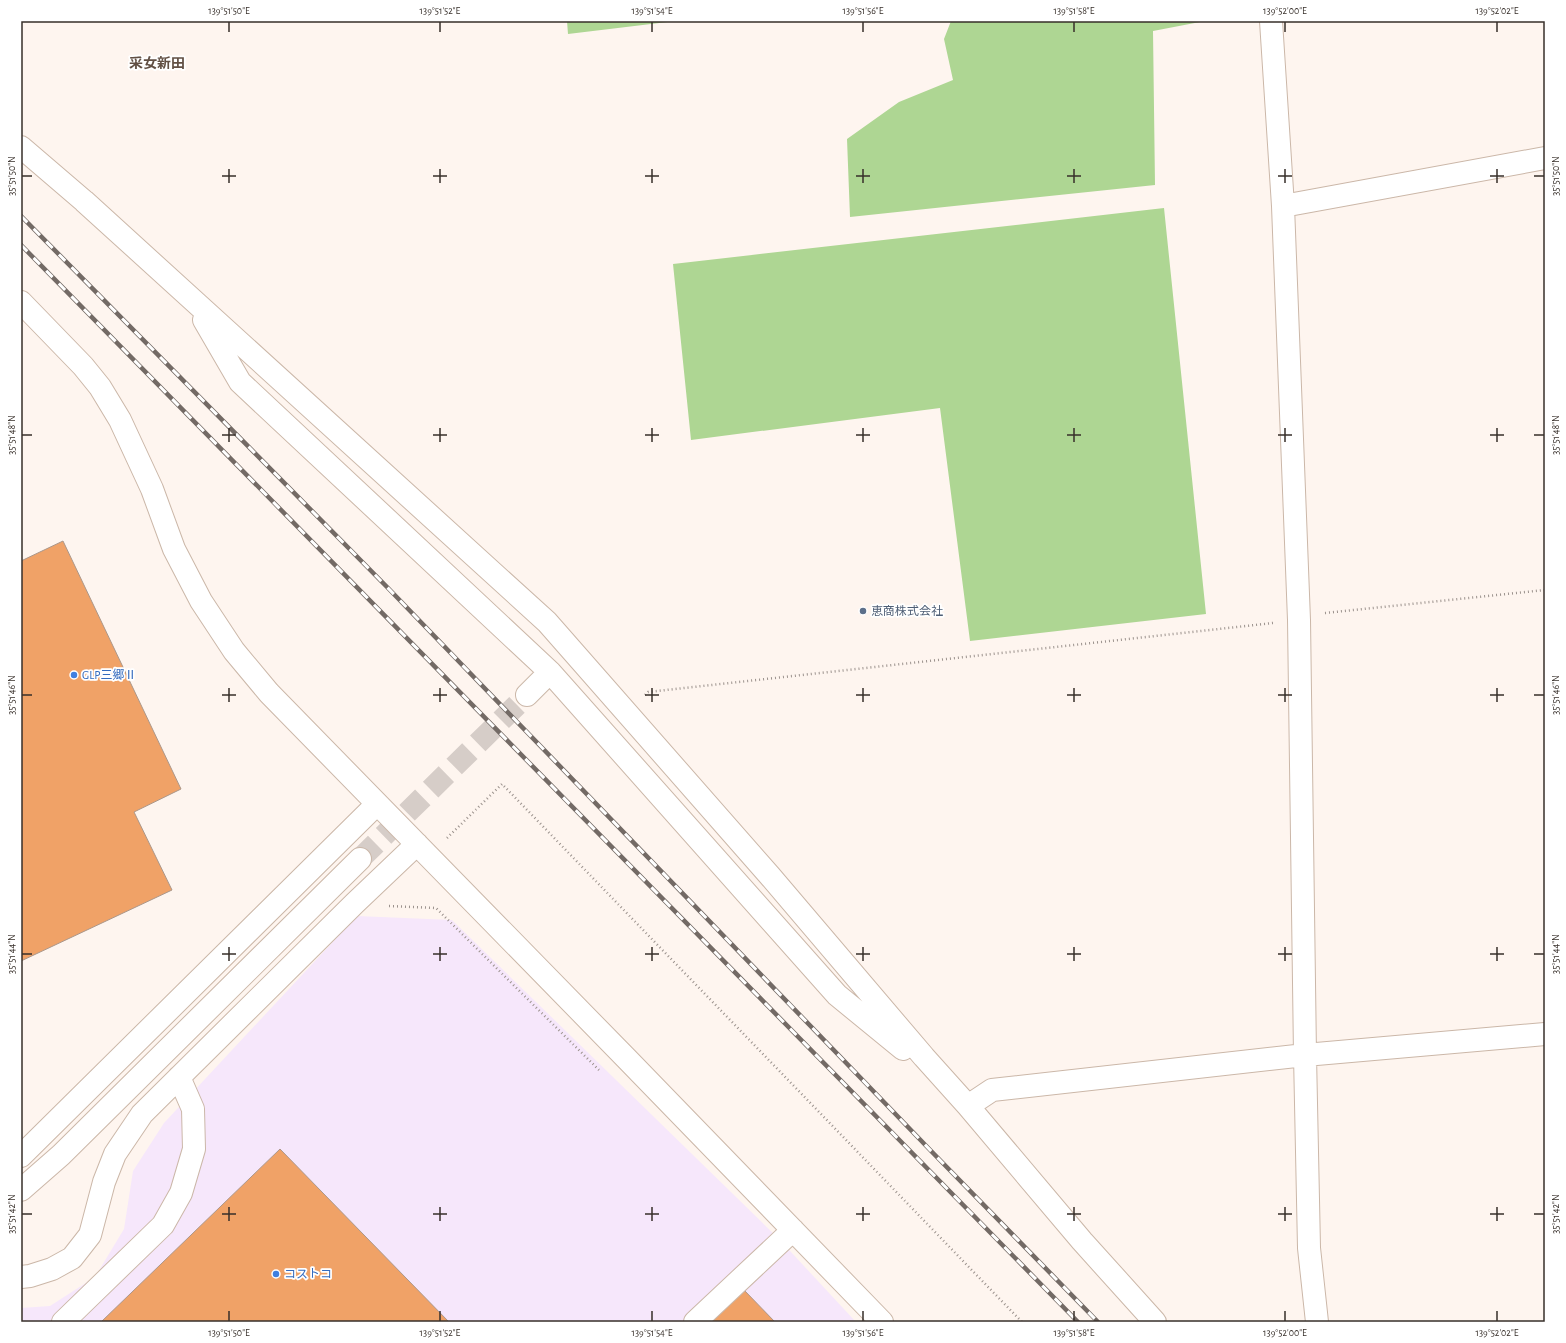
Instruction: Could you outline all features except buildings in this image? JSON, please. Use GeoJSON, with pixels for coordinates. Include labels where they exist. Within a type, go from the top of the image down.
{"type":"FeatureCollection","features":[{"type":"Feature","properties":{"kind":"street"},"geometry":{"type":"LineString","coordinates":[[1271,21],[1283,206],[1299,618],[1305,1055],[1310,1248],[1317,1322]]}},
{"type":"Feature","properties":{"kind":"street"},"geometry":{"type":"LineString","coordinates":[[21,147],[84,201],[193,302],[547,622],[770,876],[1082,1241],[1155,1322]]}},
{"type":"Feature","properties":{"kind":"street"},"geometry":{"type":"LineString","coordinates":[[1283,206],[1545,158]]}},
{"type":"Feature","properties":{"kind":"street"},"geometry":{"type":"LineString","coordinates":[[193,302],[240,382],[550,672],[837,995],[903,1049],[924,1057]]}},
{"type":"Feature","properties":{"kind":"street"},"geometry":{"type":"LineString","coordinates":[[24,310],[83,366],[100,387],[120,420],[152,489],[174,549],[201,601],[234,651],[270,693],[377,804],[882,1322]]}},
{"type":"Feature","properties":{"kind":"street"},"geometry":{"type":"LineString","coordinates":[[526,695],[550,672]]}},
{"type":"Feature","properties":{"kind":"street"},"geometry":{"type":"LineString","coordinates":[[21,1156],[377,804]]}},
{"type":"Feature","properties":{"kind":"street"},"geometry":{"type":"LineString","coordinates":[[21,1277],[30,1276],[52,1269],[72,1258],[90,1235],[104,1182],[115,1154],[142,1114],[179,1077],[423,850]]}},
{"type":"Feature","properties":{"kind":"street"},"geometry":{"type":"LineString","coordinates":[[21,1190],[61,1155],[360,859]]}},
{"type":"Feature","properties":{"kind":"street"},"geometry":{"type":"LineString","coordinates":[[968,1106],[992,1090],[1305,1055],[1545,1034]]}},
{"type":"Feature","properties":{"kind":"street"},"geometry":{"type":"LineString","coordinates":[[63,1322],[163,1226],[181,1193],[194,1149],[193,1109],[179,1077]]}},
{"type":"Feature","properties":{"kind":"street"},"geometry":{"type":"LineString","coordinates":[[695,1322],[793,1230]]}},
{"type":"Feature","properties":{"kind":"path"},"geometry":{"type":"LineString","coordinates":[[627,713],[648,692],[1545,590]]}},
{"type":"Feature","properties":{"kind":"path"},"geometry":{"type":"LineString","coordinates":[[423,850],[502,784],[1022,1322]]}},
{"type":"Feature","properties":{"kind":"path"},"geometry":{"type":"LineString","coordinates":[[386,906],[436,908],[601,1072]]}},
{"type":"Feature","properties":{"kind":"shaded area"},"geometry":{"type":"Polygon","coordinates":[[[357,916],[452,920],[778,1238],[856,1322],[21,1322],[21,1308],[50,1306],[95,1277],[124,1229],[133,1171],[164,1123],[357,916]]]}},
{"type":"Feature","properties":{"kind":"green space"},"geometry":{"type":"Polygon","coordinates":[[[567,21],[676,21],[568,34],[567,21]]]}},
{"type":"Feature","properties":{"kind":"green space"},"geometry":{"type":"Polygon","coordinates":[[[951,21],[1200,21],[1153,31],[1155,185],[850,217],[847,139],[899,102],[953,80],[944,39],[951,21]]]}},
{"type":"Feature","properties":{"kind":"green space"},"geometry":{"type":"Polygon","coordinates":[[[1164,208],[1206,614],[970,641],[940,408],[691,440],[673,264],[1164,208]]]}},
{"type":"Feature","properties":{"kind":"tunnel"},"geometry":{"type":"LineString","coordinates":[[360,859],[527,695]]}},
{"type":"Feature","properties":{"kind":"railway"},"geometry":{"type":"LineString","coordinates":[[21,216],[387,587],[1098,1322]]}},
{"type":"Feature","properties":{"kind":"railway"},"geometry":{"type":"LineString","coordinates":[[21,245],[1078,1322]]}},
{"type":"Feature","properties":{"kind":"place","name":"恵商株式会社"},"geometry":{"type":"Point","coordinates":[863,611]}},
{"type":"Feature","properties":{"kind":"place","name":"GLP三郷Ⅱ"},"geometry":{"type":"Point","coordinates":[74,675]}},
{"type":"Feature","properties":{"kind":"place","name":"コストコ"},"geometry":{"type":"Point","coordinates":[276,1274]}},
{"type":"Feature","properties":{"kind":"district","name":"采女新田"},"geometry":{"type":"Point","coordinates":[157,64]}}]}
